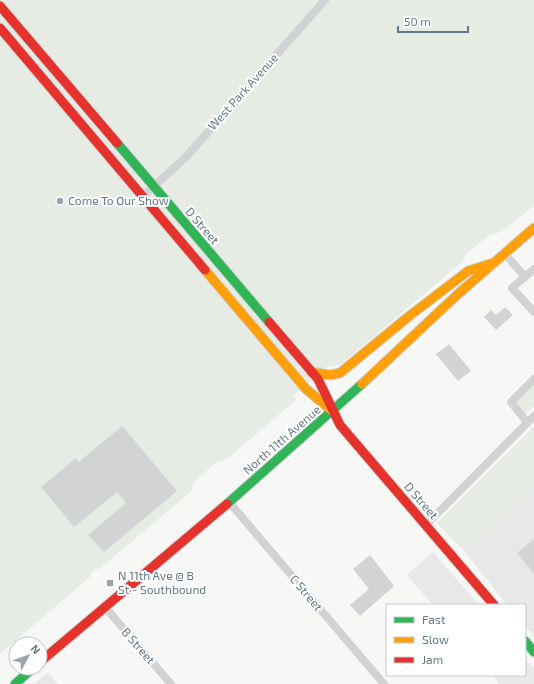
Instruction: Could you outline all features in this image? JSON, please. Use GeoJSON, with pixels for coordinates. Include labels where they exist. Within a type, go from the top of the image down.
{"type":"FeatureCollection","features":[{"type":"Feature","properties":{"kind":"street","name":"West Park Avenue"},"geometry":{"type":"LineString","coordinates":[[143,196],[185,158],[325,0]]}},
{"type":"Feature","properties":{"kind":"street","name":"D Street"},"geometry":{"type":"LineString","coordinates":[[0,6],[156,185],[324,387],[332,411],[340,425],[493,604]]}},
{"type":"Feature","properties":{"kind":"street","name":"D Street"},"geometry":{"type":"LineString","coordinates":[[0,28],[306,389],[332,411]]}},
{"type":"Feature","properties":{"kind":"street","name":"North 11th Avenue"},"geometry":{"type":"LineString","coordinates":[[48,655],[229,502],[332,411],[458,294],[534,228]]}},
{"type":"Feature","properties":{"kind":"street"},"geometry":{"type":"LineString","coordinates":[[505,254],[525,277]]}},
{"type":"Feature","properties":{"kind":"street"},"geometry":{"type":"LineString","coordinates":[[311,372],[330,375],[340,373],[408,317],[468,271],[494,263]]}},
{"type":"Feature","properties":{"kind":"street"},"geometry":{"type":"LineString","coordinates":[[534,269],[512,288],[534,312]]}},
{"type":"Feature","properties":{"kind":"street"},"geometry":{"type":"LineString","coordinates":[[527,422],[511,402],[534,379]]}},
{"type":"Feature","properties":{"kind":"street"},"geometry":{"type":"LineString","coordinates":[[426,525],[534,416]]}},
{"type":"Feature","properties":{"kind":"street","name":"C Street"},"geometry":{"type":"LineString","coordinates":[[229,502],[384,684]]}},
{"type":"Feature","properties":{"kind":"street","name":"B Street"},"geometry":{"type":"LineString","coordinates":[[105,607],[171,684]]}},
{"type":"Feature","properties":{"kind":"street"},"geometry":{"type":"LineString","coordinates":[[526,642],[534,652]]}},
{"type":"Feature","properties":{"kind":"street"},"geometry":{"type":"LineString","coordinates":[[15,684],[24,676]]}},
{"type":"Feature","properties":{"kind":"shaded area"},"geometry":{"type":"Polygon","coordinates":[[[0,0],[534,0],[534,205],[507,227],[501,231],[491,234],[466,254],[463,261],[341,364],[332,367],[328,366],[293,396],[296,400],[227,459],[218,461],[193,483],[193,490],[98,570],[97,568],[90,574],[91,576],[21,636],[8,636],[8,647],[0,654],[0,0]]]}},
{"type":"Feature","properties":{"kind":"shaded area"},"geometry":{"type":"Polygon","coordinates":[[[534,382],[534,406],[526,414],[516,401],[534,382]]]}},
{"type":"Feature","properties":{"kind":"shaded area"},"geometry":{"type":"Polygon","coordinates":[[[534,426],[534,484],[465,552],[437,523],[534,426]]]}},
{"type":"Feature","properties":{"kind":"shaded area"},"geometry":{"type":"Polygon","coordinates":[[[534,484],[534,636],[526,627],[526,604],[506,604],[465,552],[534,484]]]}},
{"type":"Feature","properties":{"kind":"shaded area"},"geometry":{"type":"Polygon","coordinates":[[[433,552],[478,604],[432,604],[407,575],[433,552]]]}},
{"type":"Feature","properties":{"kind":"shaded area"},"geometry":{"type":"Polygon","coordinates":[[[526,660],[534,669],[534,684],[500,684],[493,676],[526,676],[526,660]]]}},
{"type":"Feature","properties":{"kind":"shaded area"},"geometry":{"type":"Polygon","coordinates":[[[48,672],[58,684],[34,684],[43,676],[48,676],[48,672]]]}},
{"type":"Feature","properties":{"kind":"building"},"geometry":{"type":"Polygon","coordinates":[[[505,307],[513,315],[496,330],[484,317],[491,310],[496,315],[505,307]]]}},
{"type":"Feature","properties":{"kind":"building"},"geometry":{"type":"Polygon","coordinates":[[[449,344],[471,371],[458,381],[436,354],[449,344]]]}},
{"type":"Feature","properties":{"kind":"building"},"geometry":{"type":"Polygon","coordinates":[[[122,426],[177,491],[104,552],[88,535],[126,503],[117,492],[74,527],[41,487],[76,458],[79,462],[122,426]]]}},
{"type":"Feature","properties":{"kind":"building"},"geometry":{"type":"Polygon","coordinates":[[[534,539],[534,574],[517,553],[534,539]]]}},
{"type":"Feature","properties":{"kind":"building"},"geometry":{"type":"Polygon","coordinates":[[[370,555],[394,586],[360,616],[350,605],[369,589],[353,569],[370,555]]]}},
{"type":"Feature","properties":{"kind":"traffic: fast"},"geometry":{"type":"LineString","coordinates":[[117,143],[269,322]]}},
{"type":"Feature","properties":{"kind":"traffic: fast"},"geometry":{"type":"LineString","coordinates":[[227,504],[362,384]]}},
{"type":"Feature","properties":{"kind":"traffic: fast"},"geometry":{"type":"LineString","coordinates":[[526,642],[534,652]]}},
{"type":"Feature","properties":{"kind":"traffic: fast"},"geometry":{"type":"LineString","coordinates":[[15,684],[24,676]]}},
{"type":"Feature","properties":{"kind":"traffic: slow"},"geometry":{"type":"LineString","coordinates":[[362,384],[458,294],[534,228]]}},
{"type":"Feature","properties":{"kind":"traffic: slow"},"geometry":{"type":"LineString","coordinates":[[311,372],[330,375],[340,373],[408,317],[468,271],[490,264]]}},
{"type":"Feature","properties":{"kind":"traffic: slow"},"geometry":{"type":"LineString","coordinates":[[205,270],[306,389],[332,411]]}},
{"type":"Feature","properties":{"kind":"traffic: jam"},"geometry":{"type":"LineString","coordinates":[[0,6],[117,143]]}},
{"type":"Feature","properties":{"kind":"traffic: jam"},"geometry":{"type":"LineString","coordinates":[[0,28],[205,270]]}},
{"type":"Feature","properties":{"kind":"traffic: jam"},"geometry":{"type":"LineString","coordinates":[[269,322],[318,379],[340,425],[493,604]]}},
{"type":"Feature","properties":{"kind":"traffic: jam"},"geometry":{"type":"LineString","coordinates":[[48,655],[227,504]]}},
{"type":"Feature","properties":{"kind":"place","name":"Come To Our Show"},"geometry":{"type":"Point","coordinates":[60,201]}},
{"type":"Feature","properties":{"kind":"place","name":"N 11th Ave @ B St - Southbound"},"geometry":{"type":"Point","coordinates":[110,583]}}]}
